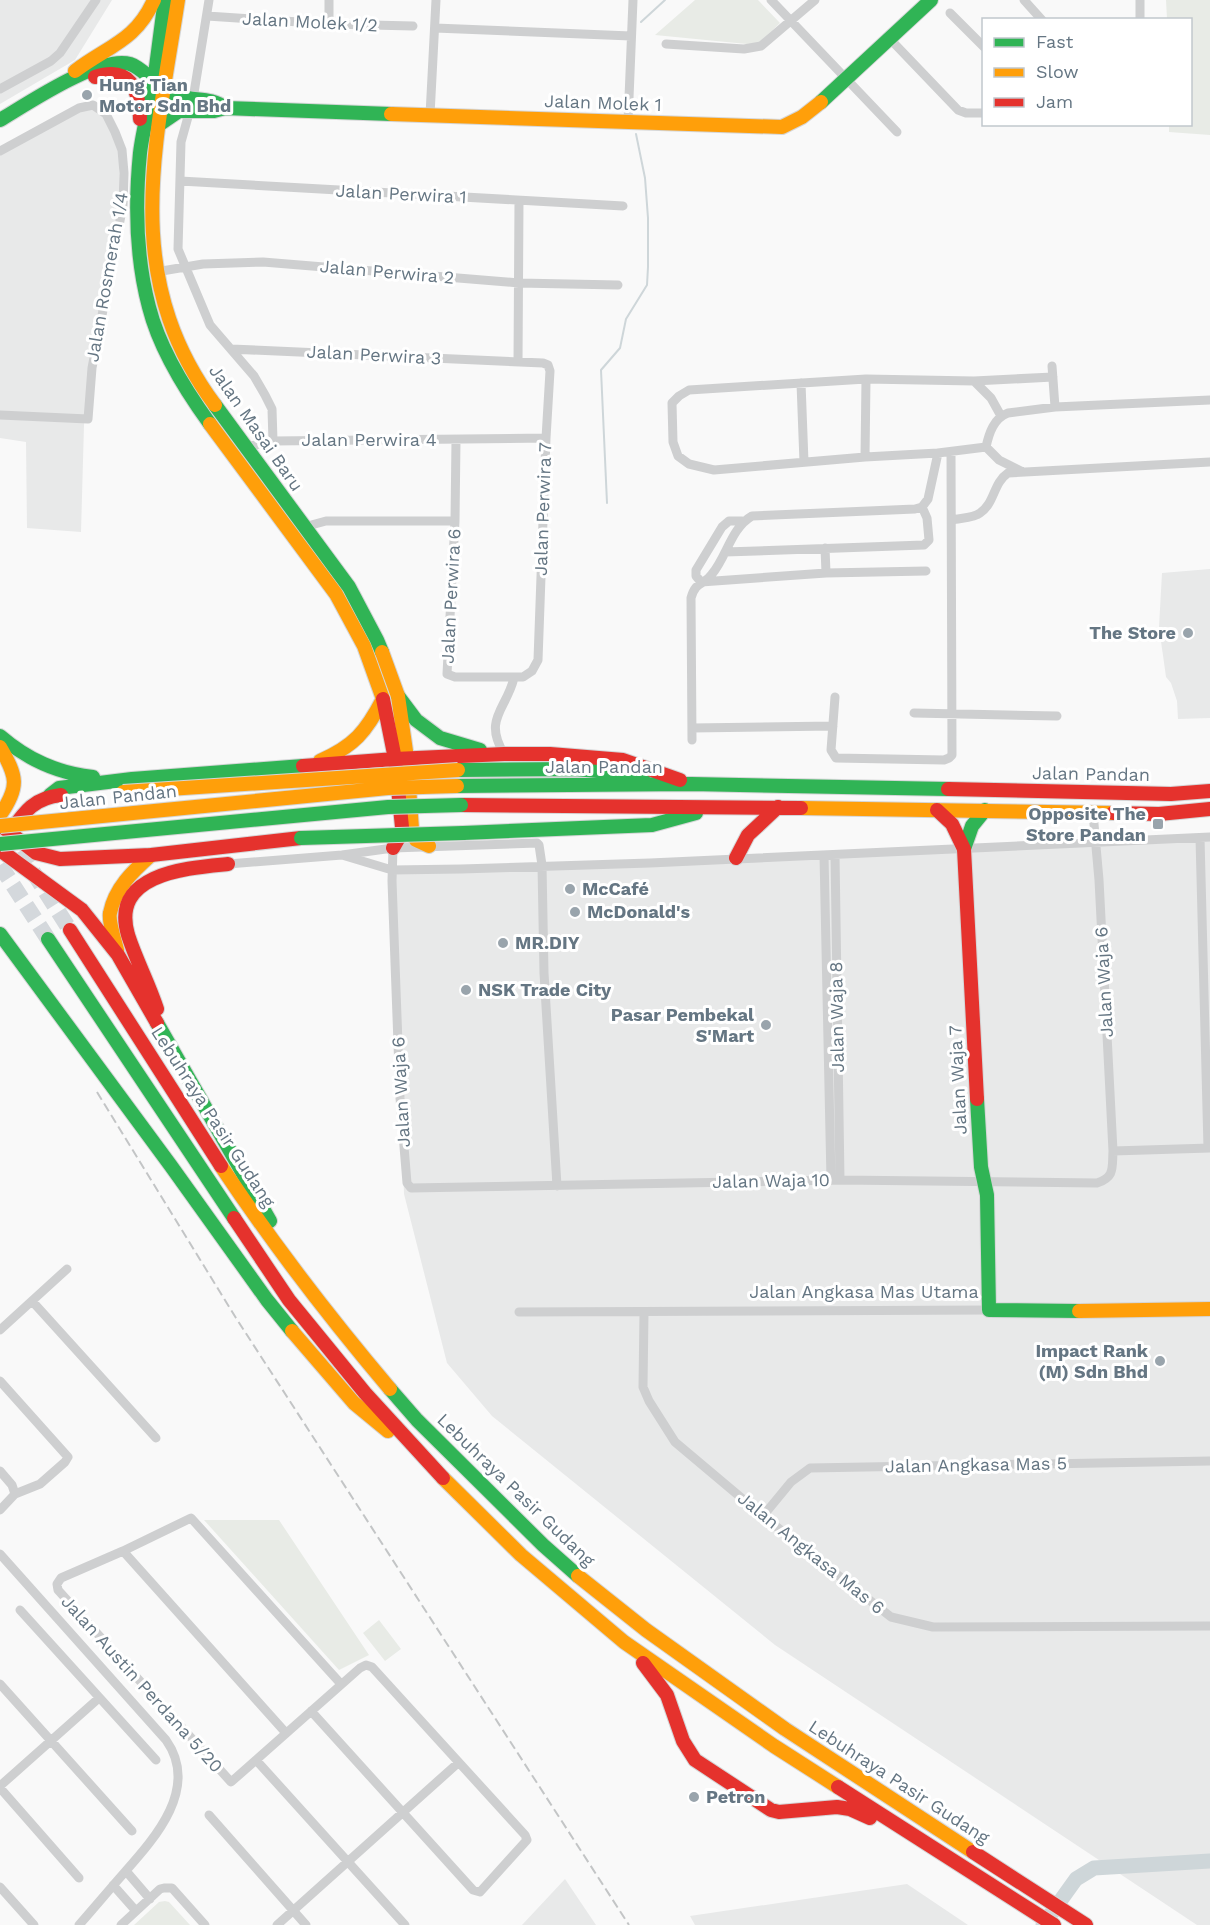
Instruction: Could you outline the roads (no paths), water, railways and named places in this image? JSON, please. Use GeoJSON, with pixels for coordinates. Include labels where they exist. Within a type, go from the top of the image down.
{"type":"FeatureCollection","features":[{"type":"Feature","properties":{"kind":"main road"},"geometry":{"type":"LineString","coordinates":[[0,120],[62,84],[76,69],[119,44],[136,30],[154,0]]}},
{"type":"Feature","properties":{"kind":"main road","name":"Jalan Masai Baru"},"geometry":{"type":"LineString","coordinates":[[165,0],[160,124],[154,156],[151,205],[156,272],[164,305],[179,347],[205,392],[349,587],[377,640],[399,696],[402,827],[401,834],[387,849]]}},
{"type":"Feature","properties":{"kind":"main road","name":"Jalan Masai Baru"},"geometry":{"type":"LineString","coordinates":[[178,0],[160,85],[140,152],[137,211],[140,261],[149,309],[167,354],[190,396],[336,594],[364,646],[401,759],[413,836],[416,840],[429,846]]}},
{"type":"Feature","properties":{"kind":"main road","name":"Jalan Molek 1"},"geometry":{"type":"LineString","coordinates":[[62,84],[99,68],[122,62],[139,67],[170,94],[192,105],[214,111],[225,108],[782,127],[793,124],[801,118],[932,0]]}},
{"type":"Feature","properties":{"kind":"main road"},"geometry":{"type":"LineString","coordinates":[[26,106],[45,104],[99,75],[121,75],[130,80],[137,91],[141,105],[140,152]]}},
{"type":"Feature","properties":{"kind":"main road","name":"Jalan Molek 1"},"geometry":{"type":"LineString","coordinates":[[160,124],[192,105]]}},
{"type":"Feature","properties":{"kind":"main road"},"geometry":{"type":"LineString","coordinates":[[399,696],[416,720],[440,738],[500,754]]}},
{"type":"Feature","properties":{"kind":"main road"},"geometry":{"type":"LineString","coordinates":[[305,767],[345,750],[362,736],[383,699]]}},
{"type":"Feature","properties":{"kind":"main road"},"geometry":{"type":"LineString","coordinates":[[0,736],[27,758],[49,768],[78,775],[132,779]]}},
{"type":"Feature","properties":{"kind":"main road"},"geometry":{"type":"LineString","coordinates":[[0,747],[15,776],[16,788],[0,815]]}},
{"type":"Feature","properties":{"kind":"main road"},"geometry":{"type":"LineString","coordinates":[[307,1284],[118,955],[82,910],[0,849],[3,828],[35,802],[59,788],[132,779],[401,759],[550,754],[623,760],[691,784]]}},
{"type":"Feature","properties":{"kind":"main road"},"geometry":{"type":"LineString","coordinates":[[50,795],[458,770],[627,772],[691,784]]}},
{"type":"Feature","properties":{"kind":"main road","name":"Jalan Pandan"},"geometry":{"type":"LineString","coordinates":[[3,828],[388,788],[691,784],[1171,794],[1210,791]]}},
{"type":"Feature","properties":{"kind":"main road","name":"Jalan Pandan"},"geometry":{"type":"LineString","coordinates":[[0,844],[388,807],[461,805],[778,807],[1159,814],[1210,809]]}},
{"type":"Feature","properties":{"kind":"main road"},"geometry":{"type":"LineString","coordinates":[[3,828],[36,853],[60,859],[151,855],[301,838],[652,825],[717,807]]}},
{"type":"Feature","properties":{"kind":"main road"},"geometry":{"type":"LineString","coordinates":[[736,858],[742,843],[753,828],[778,807]]}},
{"type":"Feature","properties":{"kind":"main road","name":"Jalan Waja 7"},"geometry":{"type":"LineString","coordinates":[[937,810],[955,825],[964,849]]}},
{"type":"Feature","properties":{"kind":"main road","name":"Jalan Waja 7"},"geometry":{"type":"LineString","coordinates":[[985,810],[972,826],[964,849],[981,1167],[987,1195],[989,1310]]}},
{"type":"Feature","properties":{"kind":"main road"},"geometry":{"type":"LineString","coordinates":[[118,955],[109,914],[121,886],[133,871],[151,855]]}},
{"type":"Feature","properties":{"kind":"main road"},"geometry":{"type":"LineString","coordinates":[[161,1032],[157,1008],[128,933],[127,912],[130,901],[135,892],[152,878],[166,873],[228,864]]}},
{"type":"Feature","properties":{"kind":"main road","name":"Lebuhraya Pasir Gudang"},"geometry":{"type":"LineString","coordinates":[[70,930],[249,1208],[352,1344],[417,1420],[543,1545],[646,1630],[786,1729],[1086,1925]]}},
{"type":"Feature","properties":{"kind":"main road"},"geometry":{"type":"LineString","coordinates":[[0,934],[267,1300],[308,1351],[354,1403],[425,1460]]}},
{"type":"Feature","properties":{"kind":"main road","name":"Lebuhraya Pasir Gudang"},"geometry":{"type":"LineString","coordinates":[[48,939],[289,1300],[365,1393],[425,1460],[521,1555],[624,1642],[774,1746],[1054,1925]]}},
{"type":"Feature","properties":{"kind":"main road"},"geometry":{"type":"LineString","coordinates":[[0,949],[105,1078]]}},
{"type":"Feature","properties":{"kind":"main road","name":"Jalan Angkasa Mas Utama"},"geometry":{"type":"LineString","coordinates":[[989,1310],[1210,1309]]}},
{"type":"Feature","properties":{"kind":"main road"},"geometry":{"type":"LineString","coordinates":[[624,1642],[645,1664],[666,1694],[682,1743],[688,1752],[695,1760],[762,1805],[779,1812],[837,1807],[850,1809],[943,1856]]}},
{"type":"Feature","properties":{"kind":"street"},"geometry":{"type":"LineString","coordinates":[[0,89],[51,61],[60,53],[96,0]]}},
{"type":"Feature","properties":{"kind":"street"},"geometry":{"type":"LineString","coordinates":[[209,0],[192,105],[182,142],[177,244],[184,266],[210,325],[254,376],[266,395],[272,409],[273,441]]}},
{"type":"Feature","properties":{"kind":"street"},"geometry":{"type":"LineString","coordinates":[[329,0],[329,24]]}},
{"type":"Feature","properties":{"kind":"street"},"geometry":{"type":"LineString","coordinates":[[430,115],[436,0]]}},
{"type":"Feature","properties":{"kind":"street"},"geometry":{"type":"LineString","coordinates":[[628,122],[633,0]]}},
{"type":"Feature","properties":{"kind":"street"},"geometry":{"type":"LineString","coordinates":[[771,0],[897,132]]}},
{"type":"Feature","properties":{"kind":"street"},"geometry":{"type":"LineString","coordinates":[[666,44],[744,49],[761,46],[815,0]]}},
{"type":"Feature","properties":{"kind":"street"},"geometry":{"type":"LineString","coordinates":[[1024,0],[1040,18]]}},
{"type":"Feature","properties":{"kind":"street"},"geometry":{"type":"LineString","coordinates":[[1140,0],[1140,18]]}},
{"type":"Feature","properties":{"kind":"street"},"geometry":{"type":"LineString","coordinates":[[950,13],[982,45]]}},
{"type":"Feature","properties":{"kind":"street","name":"Jalan Molek 1/2"},"geometry":{"type":"LineString","coordinates":[[207,16],[329,24],[413,26]]}},
{"type":"Feature","properties":{"kind":"street"},"geometry":{"type":"LineString","coordinates":[[435,28],[631,36]]}},
{"type":"Feature","properties":{"kind":"street"},"geometry":{"type":"LineString","coordinates":[[890,39],[958,110],[966,113],[982,113]]}},
{"type":"Feature","properties":{"kind":"street","name":"Jalan Rosmerah 1/4"},"geometry":{"type":"LineString","coordinates":[[0,151],[79,108],[93,105],[106,114],[122,150],[124,172],[123,205],[92,368],[88,419],[0,415]]}},
{"type":"Feature","properties":{"kind":"street","name":"Jalan Perwira 1"},"geometry":{"type":"LineString","coordinates":[[180,181],[623,206]]}},
{"type":"Feature","properties":{"kind":"street"},"geometry":{"type":"LineString","coordinates":[[518,362],[519,201]]}},
{"type":"Feature","properties":{"kind":"street","name":"Jalan Perwira 2"},"geometry":{"type":"LineString","coordinates":[[156,272],[184,266],[263,262],[519,283],[618,285]]}},
{"type":"Feature","properties":{"kind":"street","name":"Jalan Perwira 3"},"geometry":{"type":"LineString","coordinates":[[231,349],[518,362]]}},
{"type":"Feature","properties":{"kind":"street","name":"Jalan Perwira 7"},"geometry":{"type":"LineString","coordinates":[[500,754],[495,727],[497,714],[518,677],[532,671],[538,660],[550,371],[548,365],[543,363],[518,362]]}},
{"type":"Feature","properties":{"kind":"street"},"geometry":{"type":"LineString","coordinates":[[1052,366],[1055,407]]}},
{"type":"Feature","properties":{"kind":"street"},"geometry":{"type":"LineString","coordinates":[[986,447],[951,452],[865,457],[714,471],[689,464],[678,456],[673,442],[672,404],[689,390],[866,379],[974,381],[1053,377]]}},
{"type":"Feature","properties":{"kind":"street"},"geometry":{"type":"LineString","coordinates":[[865,457],[866,379]]}},
{"type":"Feature","properties":{"kind":"street"},"geometry":{"type":"LineString","coordinates":[[974,381],[991,398],[1001,416]]}},
{"type":"Feature","properties":{"kind":"street"},"geometry":{"type":"LineString","coordinates":[[801,383],[804,462]]}},
{"type":"Feature","properties":{"kind":"street"},"geometry":{"type":"LineString","coordinates":[[986,447],[990,432],[1001,416],[1008,413],[1055,407],[1210,400]]}},
{"type":"Feature","properties":{"kind":"street"},"geometry":{"type":"LineString","coordinates":[[456,440],[546,438]]}},
{"type":"Feature","properties":{"kind":"street","name":"Jalan Perwira 4"},"geometry":{"type":"LineString","coordinates":[[246,447],[273,441],[456,440]]}},
{"type":"Feature","properties":{"kind":"street","name":"Jalan Perwira 6"},"geometry":{"type":"LineString","coordinates":[[456,440],[455,521],[447,674],[455,678],[518,677]]}},
{"type":"Feature","properties":{"kind":"street"},"geometry":{"type":"LineString","coordinates":[[986,447],[999,460],[1021,471]]}},
{"type":"Feature","properties":{"kind":"street"},"geometry":{"type":"LineString","coordinates":[[835,697],[831,750],[836,758],[944,760],[952,755],[951,452]]}},
{"type":"Feature","properties":{"kind":"street"},"geometry":{"type":"LineString","coordinates":[[926,571],[826,573],[702,582],[696,576],[696,570],[722,527],[729,521],[742,521],[752,516],[903,510],[922,507],[928,499],[938,453]]}},
{"type":"Feature","properties":{"kind":"street"},"geometry":{"type":"LineString","coordinates":[[952,520],[979,515],[990,503],[1001,478],[1008,473],[1210,462]]}},
{"type":"Feature","properties":{"kind":"street"},"geometry":{"type":"LineString","coordinates":[[725,552],[926,545],[929,540],[928,527],[922,507]]}},
{"type":"Feature","properties":{"kind":"street"},"geometry":{"type":"LineString","coordinates":[[304,527],[326,521],[455,521]]}},
{"type":"Feature","properties":{"kind":"street"},"geometry":{"type":"LineString","coordinates":[[692,740],[691,598],[693,589],[711,576],[742,521]]}},
{"type":"Feature","properties":{"kind":"street"},"geometry":{"type":"LineString","coordinates":[[825,548],[826,573]]}},
{"type":"Feature","properties":{"kind":"street"},"geometry":{"type":"LineString","coordinates":[[914,713],[1057,716]]}},
{"type":"Feature","properties":{"kind":"street"},"geometry":{"type":"LineString","coordinates":[[692,728],[833,726]]}},
{"type":"Feature","properties":{"kind":"street","name":"Jalan Waja 6"},"geometry":{"type":"LineString","coordinates":[[985,1183],[1097,1183],[1106,1180],[1112,1172],[1113,1151],[1099,880],[1093,813]]}},
{"type":"Feature","properties":{"kind":"street"},"geometry":{"type":"LineString","coordinates":[[342,855],[392,870],[506,868],[1205,838],[1209,1148],[1113,1151]]}},
{"type":"Feature","properties":{"kind":"street"},"geometry":{"type":"LineString","coordinates":[[228,864],[429,846],[537,843],[540,847],[542,866],[544,973],[556,1186]]}},
{"type":"Feature","properties":{"kind":"street"},"geometry":{"type":"LineString","coordinates":[[375,865],[373,858],[387,849]]}},
{"type":"Feature","properties":{"kind":"street","name":"Jalan Waja 6"},"geometry":{"type":"LineString","coordinates":[[387,849],[392,870],[400,1098],[407,1183],[411,1188],[556,1186]]}},
{"type":"Feature","properties":{"kind":"street","name":"Jalan Waja 8"},"geometry":{"type":"LineString","coordinates":[[824,855],[835,1180]]}},
{"type":"Feature","properties":{"kind":"street","name":"Jalan Waja 8"},"geometry":{"type":"LineString","coordinates":[[835,1180],[836,855]]}},
{"type":"Feature","properties":{"kind":"street","name":"Jalan Waja 10"},"geometry":{"type":"LineString","coordinates":[[556,1186],[835,1180],[985,1183]]}},
{"type":"Feature","properties":{"kind":"street"},"geometry":{"type":"LineString","coordinates":[[0,1330],[67,1269]]}},
{"type":"Feature","properties":{"kind":"street"},"geometry":{"type":"LineString","coordinates":[[32,1301],[156,1438]]}},
{"type":"Feature","properties":{"kind":"street","name":"Jalan Angkasa Mas Utama"},"geometry":{"type":"LineString","coordinates":[[519,1312],[989,1310]]}},
{"type":"Feature","properties":{"kind":"street","name":"Jalan Angkasa Mas 6"},"geometry":{"type":"LineString","coordinates":[[644,1312],[643,1387],[649,1401],[675,1442],[763,1516],[891,1617],[933,1627],[1210,1626]]}},
{"type":"Feature","properties":{"kind":"street"},"geometry":{"type":"LineString","coordinates":[[0,1380],[65,1453],[67,1460],[44,1482],[15,1494],[0,1510]]}},
{"type":"Feature","properties":{"kind":"street","name":"Jalan Angkasa Mas 5"},"geometry":{"type":"LineString","coordinates":[[763,1516],[791,1482],[810,1468],[1210,1461]]}},
{"type":"Feature","properties":{"kind":"street"},"geometry":{"type":"LineString","coordinates":[[0,1471],[12,1485],[15,1494]]}},
{"type":"Feature","properties":{"kind":"street"},"geometry":{"type":"LineString","coordinates":[[286,1733],[123,1551],[188,1519],[193,1519],[341,1684]]}},
{"type":"Feature","properties":{"kind":"street","name":"Jalan Austin Perdana 5/20"},"geometry":{"type":"LineString","coordinates":[[123,1551],[61,1578],[57,1584],[58,1590],[231,1782],[256,1760]]}},
{"type":"Feature","properties":{"kind":"street"},"geometry":{"type":"LineString","coordinates":[[0,1554],[166,1740],[176,1759],[177,1784],[170,1812],[154,1838],[79,1925]]}},
{"type":"Feature","properties":{"kind":"street"},"geometry":{"type":"LineString","coordinates":[[20,1610],[156,1760]]}},
{"type":"Feature","properties":{"kind":"street"},"geometry":{"type":"LineString","coordinates":[[311,1711],[473,1890],[480,1892],[527,1838],[372,1667],[366,1665],[360,1668],[341,1684],[256,1760],[405,1925]]}},
{"type":"Feature","properties":{"kind":"street"},"geometry":{"type":"LineString","coordinates":[[0,1684],[132,1831]]}},
{"type":"Feature","properties":{"kind":"street"},"geometry":{"type":"LineString","coordinates":[[79,1878],[0,1787],[99,1698]]}},
{"type":"Feature","properties":{"kind":"street"},"geometry":{"type":"LineString","coordinates":[[277,1925],[458,1763]]}},
{"type":"Feature","properties":{"kind":"street"},"geometry":{"type":"LineString","coordinates":[[209,1815],[306,1925]]}},
{"type":"Feature","properties":{"kind":"street"},"geometry":{"type":"LineString","coordinates":[[124,1873],[148,1900]]}},
{"type":"Feature","properties":{"kind":"street"},"geometry":{"type":"LineString","coordinates":[[0,1887],[34,1925]]}},
{"type":"Feature","properties":{"kind":"street"},"geometry":{"type":"LineString","coordinates":[[112,1887],[134,1913]]}},
{"type":"Feature","properties":{"kind":"street"},"geometry":{"type":"LineString","coordinates":[[121,1925],[164,1887],[171,1888],[205,1925]]}},
{"type":"Feature","properties":{"kind":"waterway"},"geometry":{"type":"LineString","coordinates":[[641,22],[665,0]]}},
{"type":"Feature","properties":{"kind":"waterway"},"geometry":{"type":"LineString","coordinates":[[607,503],[601,370],[620,348],[626,319],[647,285],[648,218],[645,178],[636,134]]}},
{"type":"Feature","properties":{"kind":"waterway"},"geometry":{"type":"LineString","coordinates":[[1043,1925],[1076,1879],[1094,1868],[1210,1861]]}},
{"type":"Feature","properties":{"kind":"tunnel"},"geometry":{"type":"LineString","coordinates":[[7,831],[70,930]]}},
{"type":"Feature","properties":{"kind":"tunnel"},"geometry":{"type":"LineString","coordinates":[[0,865],[48,939]]}},
{"type":"Feature","properties":{"kind":"railway"},"geometry":{"type":"LineString","coordinates":[[97,1092],[236,1318],[629,1925]]}},
{"type":"Feature","properties":{"kind":"place","name":"Hung Tian Motor Sdn Bhd"},"geometry":{"type":"Point","coordinates":[87,95]}},
{"type":"Feature","properties":{"kind":"place","name":"The Store"},"geometry":{"type":"Point","coordinates":[1188,633]}},
{"type":"Feature","properties":{"kind":"place","name":"Opposite The Store Pandan"},"geometry":{"type":"Point","coordinates":[1158,824]}},
{"type":"Feature","properties":{"kind":"place","name":"McCafé"},"geometry":{"type":"Point","coordinates":[570,889]}},
{"type":"Feature","properties":{"kind":"place","name":"McDonald's"},"geometry":{"type":"Point","coordinates":[575,912]}},
{"type":"Feature","properties":{"kind":"place","name":"MR.DIY"},"geometry":{"type":"Point","coordinates":[503,943]}},
{"type":"Feature","properties":{"kind":"place","name":"NSK Trade City"},"geometry":{"type":"Point","coordinates":[466,990]}},
{"type":"Feature","properties":{"kind":"place","name":"Pasar Pembekal S'Mart"},"geometry":{"type":"Point","coordinates":[766,1025]}},
{"type":"Feature","properties":{"kind":"place","name":"Impact Rank (M) Sdn Bhd"},"geometry":{"type":"Point","coordinates":[1160,1361]}},
{"type":"Feature","properties":{"kind":"place","name":"Petron"},"geometry":{"type":"Point","coordinates":[694,1797]}}]}
